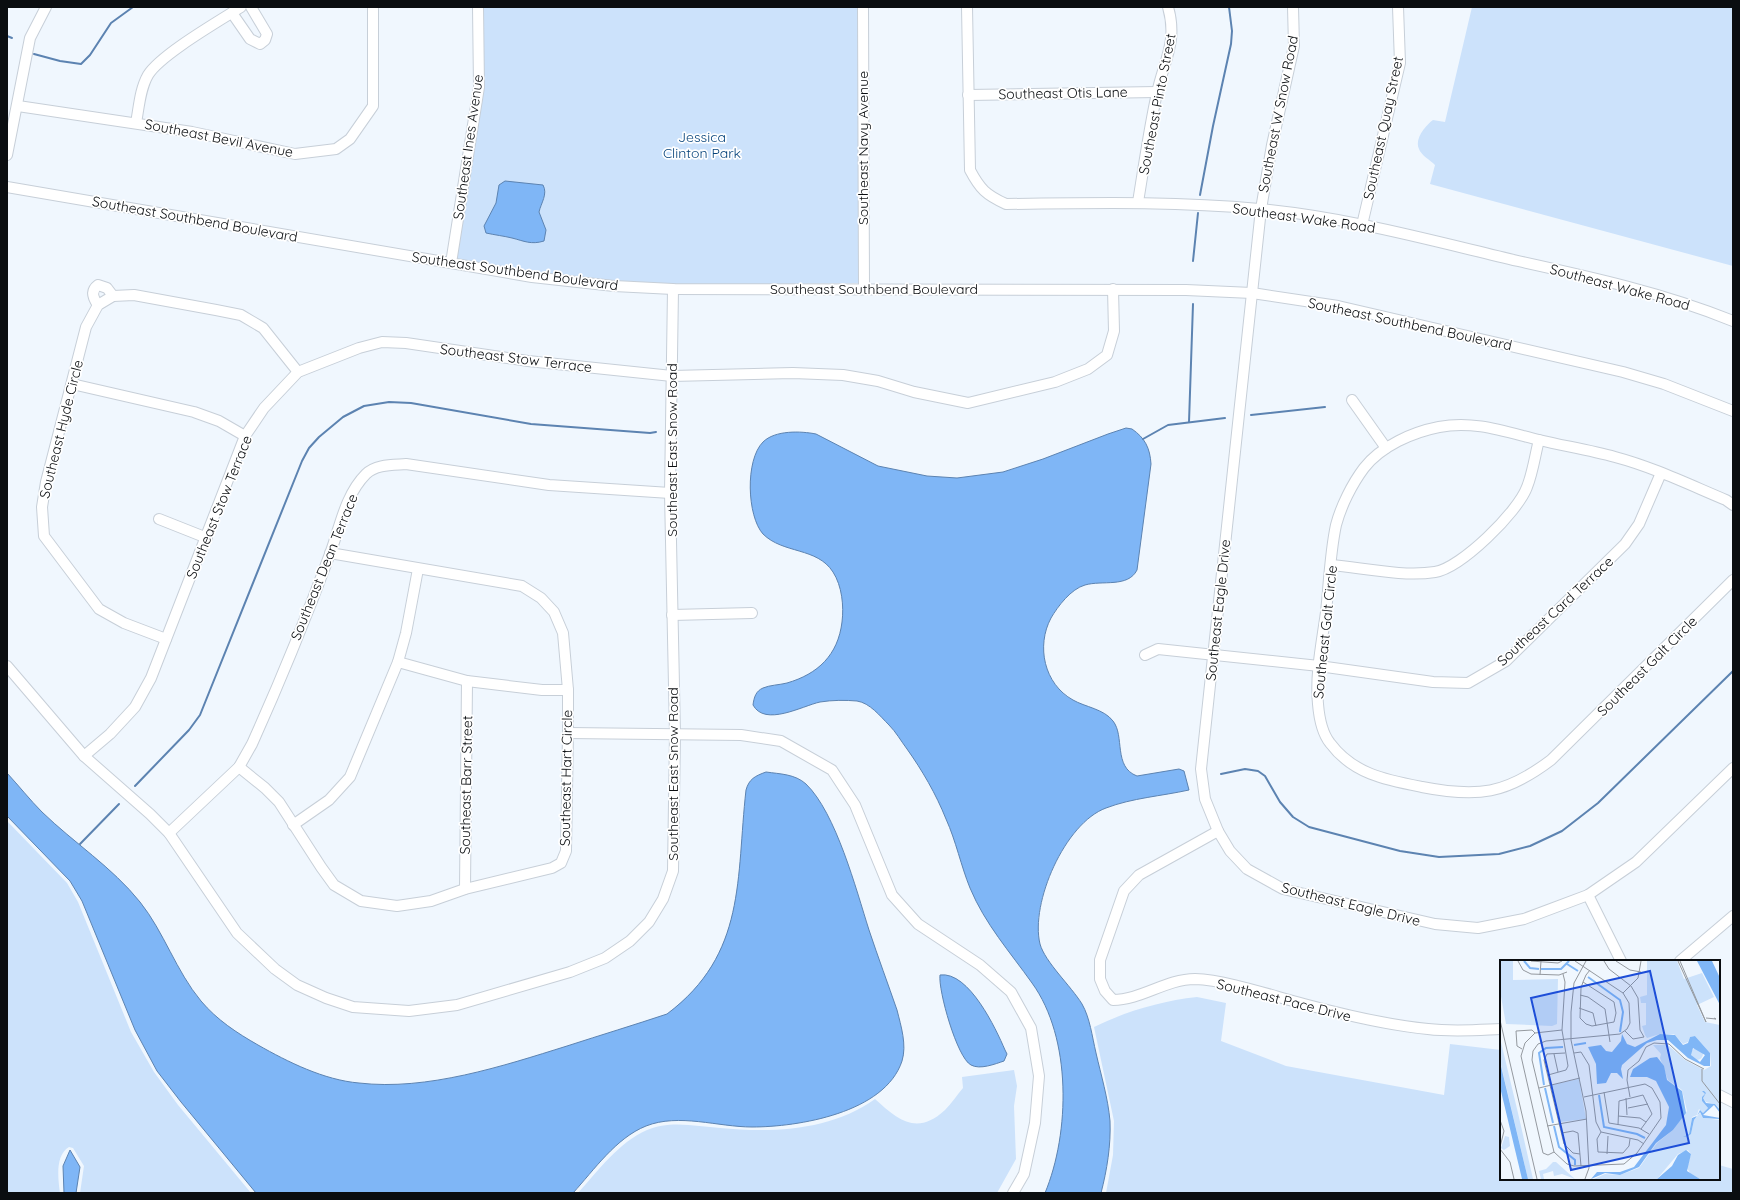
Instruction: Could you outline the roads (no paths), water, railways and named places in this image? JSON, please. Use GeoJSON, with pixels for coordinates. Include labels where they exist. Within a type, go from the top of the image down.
{"type":"FeatureCollection","features":[{"type":"Feature","properties":{"kind":"street"},"geometry":{"type":"LineString","coordinates":[[7,155],[18,106],[30,38],[46,7]]}},
{"type":"Feature","properties":{"kind":"street"},"geometry":{"type":"LineString","coordinates":[[136,123],[143,87],[153,68],[240,7]]}},
{"type":"Feature","properties":{"kind":"street"},"geometry":{"type":"LineString","coordinates":[[232,13],[250,39],[260,44],[265,40],[268,34],[251,7]]}},
{"type":"Feature","properties":{"kind":"street","name":"Southeast Bevil Avenue"},"geometry":{"type":"LineString","coordinates":[[18,106],[192,132],[295,154],[336,149],[350,139],[373,106],[373,7]]}},
{"type":"Feature","properties":{"kind":"street","name":"Southeast Ines Avenue"},"geometry":{"type":"LineString","coordinates":[[450,263],[480,87],[478,7]]}},
{"type":"Feature","properties":{"kind":"street","name":"Southeast Navy Avenue"},"geometry":{"type":"LineString","coordinates":[[863,7],[864,289]]}},
{"type":"Feature","properties":{"kind":"street","name":"Southeast Wake Road"},"geometry":{"type":"LineString","coordinates":[[967,7],[970,170],[979,187],[991,198],[1006,204],[1138,202],[1261,209],[1362,225],[1633,288],[1696,306],[1733,321]]}},
{"type":"Feature","properties":{"kind":"street","name":"Southeast Pinto Street"},"geometry":{"type":"LineString","coordinates":[[1138,202],[1157,92],[1171,41],[1172,23],[1168,7]]}},
{"type":"Feature","properties":{"kind":"street","name":"Southeast W Snow Road"},"geometry":{"type":"LineString","coordinates":[[1252,294],[1261,209],[1272,145],[1294,46],[1293,7]]}},
{"type":"Feature","properties":{"kind":"street","name":"Southeast Quay Street"},"geometry":{"type":"LineString","coordinates":[[1362,225],[1400,63],[1398,7]]}},
{"type":"Feature","properties":{"kind":"street","name":"Southeast Otis Lane"},"geometry":{"type":"LineString","coordinates":[[968,95],[1157,92]]}},
{"type":"Feature","properties":{"kind":"street","name":"Southeast Southbend Boulevard"},"geometry":{"type":"LineString","coordinates":[[7,187],[450,263],[547,278],[614,286],[673,290],[1113,289],[1186,290],[1252,294],[1338,306],[1615,370],[1664,384],[1733,412]]}},
{"type":"Feature","properties":{"kind":"street"},"geometry":{"type":"LineString","coordinates":[[113,296],[107,288],[98,285],[93,292],[93,296],[98,305],[113,296],[134,295],[242,315],[263,328],[298,372]]}},
{"type":"Feature","properties":{"kind":"street","name":"Southeast Stow Terrace"},"geometry":{"type":"LineString","coordinates":[[84,756],[110,734],[135,707],[151,678],[207,538],[245,436],[264,408],[298,372],[359,348],[382,342],[406,343],[528,361],[672,376],[793,372],[843,375],[878,381],[914,392],[968,403],[1055,382],[1088,369],[1107,355],[1114,331],[1113,289]]}},
{"type":"Feature","properties":{"kind":"street","name":"Southeast East Snow Road"},"geometry":{"type":"LineString","coordinates":[[7,666],[84,756],[150,814],[169,833],[237,933],[275,969],[297,985],[326,998],[353,1007],[409,1011],[457,1005],[570,972],[605,958],[630,941],[649,922],[662,899],[673,871],[674,734],[670,493],[673,290]]}},
{"type":"Feature","properties":{"kind":"street","name":"Southeast Eagle Drive"},"geometry":{"type":"LineString","coordinates":[[1252,294],[1201,769],[1205,799],[1218,831],[1230,851],[1247,869],[1283,889],[1435,924],[1478,928],[1516,921],[1588,895],[1636,862],[1733,768]]}},
{"type":"Feature","properties":{"kind":"street","name":"Southeast Hyde Circle"},"geometry":{"type":"LineString","coordinates":[[98,305],[86,327],[46,482],[42,507],[44,536],[99,609],[124,623],[166,639]]}},
{"type":"Feature","properties":{"kind":"street"},"geometry":{"type":"LineString","coordinates":[[72,384],[194,412],[219,421],[245,436]]}},
{"type":"Feature","properties":{"kind":"street"},"geometry":{"type":"LineString","coordinates":[[1352,400],[1386,448]]}},
{"type":"Feature","properties":{"kind":"street","name":"Southeast Galt Circle"},"geometry":{"type":"LineString","coordinates":[[1733,505],[1726,500],[1661,473],[1616,457],[1480,425],[1440,426],[1420,432],[1386,448],[1365,467],[1348,493],[1336,525],[1319,666],[1318,704],[1322,726],[1328,741],[1342,757],[1356,768],[1373,776],[1447,792],[1490,792],[1519,782],[1551,760],[1733,580]]}},
{"type":"Feature","properties":{"kind":"street"},"geometry":{"type":"LineString","coordinates":[[1332,565],[1417,574],[1437,572],[1463,558],[1509,515],[1527,488],[1539,440]]}},
{"type":"Feature","properties":{"kind":"street","name":"Southeast Dean Terrace"},"geometry":{"type":"LineString","coordinates":[[169,833],[239,767],[263,718],[330,553],[345,509],[354,489],[367,473],[384,465],[406,464],[549,485],[670,493]]}},
{"type":"Feature","properties":{"kind":"street","name":"Southeast Card Terrace"},"geometry":{"type":"LineString","coordinates":[[1145,655],[1158,649],[1319,666],[1433,682],[1468,683],[1506,661],[1625,544],[1639,524],[1661,473]]}},
{"type":"Feature","properties":{"kind":"street"},"geometry":{"type":"LineString","coordinates":[[159,519],[207,538]]}},
{"type":"Feature","properties":{"kind":"street","name":"Southeast Hart Circle"},"geometry":{"type":"LineString","coordinates":[[239,767],[279,802],[321,868],[334,885],[360,902],[397,906],[431,901],[465,889],[552,868],[561,863],[566,851],[568,690],[563,633],[554,612],[541,598],[522,586],[330,553]]}},
{"type":"Feature","properties":{"kind":"street"},"geometry":{"type":"LineString","coordinates":[[293,825],[329,800],[350,777],[398,662],[406,633],[418,569]]}},
{"type":"Feature","properties":{"kind":"street"},"geometry":{"type":"LineString","coordinates":[[672,615],[752,613]]}},
{"type":"Feature","properties":{"kind":"street"},"geometry":{"type":"LineString","coordinates":[[398,662],[467,681],[542,690],[568,690]]}},
{"type":"Feature","properties":{"kind":"street","name":"Southeast Barr Street"},"geometry":{"type":"LineString","coordinates":[[465,889],[467,681]]}},
{"type":"Feature","properties":{"kind":"street"},"geometry":{"type":"LineString","coordinates":[[568,733],[741,735],[781,740],[832,770],[855,805],[892,894],[918,924],[980,965],[1011,992],[1032,1028],[1039,1076],[1036,1123],[1024,1174],[1013,1193]]}},
{"type":"Feature","properties":{"kind":"street","name":"Southeast Pace Drive"},"geometry":{"type":"LineString","coordinates":[[1218,831],[1139,875],[1124,892],[1100,960],[1100,979],[1105,991],[1113,1000],[1122,1000],[1166,985],[1194,979],[1222,983],[1348,1016],[1429,1029],[1463,1031],[1500,1029]]}},
{"type":"Feature","properties":{"kind":"street"},"geometry":{"type":"LineString","coordinates":[[1588,895],[1620,960]]}},
{"type":"Feature","properties":{"kind":"street"},"geometry":{"type":"LineString","coordinates":[[1681,960],[1733,916]]}},
{"type":"Feature","properties":{"kind":"street"},"geometry":{"type":"LineString","coordinates":[[1720,1096],[1733,1102]]}},
{"type":"Feature","properties":{"kind":"water"},"geometry":{"type":"Polygon","coordinates":[[[505,181],[543,185],[545,192],[539,212],[546,230],[544,241],[535,243],[486,233],[484,226],[496,203],[499,185],[505,181]]]}},
{"type":"Feature","properties":{"kind":"water"},"geometry":{"type":"Polygon","coordinates":[[[1126,428],[1132,429],[1146,444],[1151,464],[1137,570],[1133,576],[1121,581],[1085,585],[1075,590],[1065,598],[1054,613],[1046,629],[1044,652],[1046,664],[1049,674],[1063,693],[1073,700],[1105,714],[1113,721],[1118,735],[1122,759],[1130,772],[1137,776],[1179,769],[1184,771],[1189,790],[1126,802],[1106,808],[1091,816],[1077,830],[1064,847],[1054,866],[1046,887],[1040,908],[1038,927],[1040,944],[1047,958],[1082,1004],[1087,1015],[1106,1095],[1110,1121],[1110,1139],[1101,1193],[1045,1193],[1053,1169],[1059,1143],[1062,1115],[1063,1086],[1060,1058],[1054,1031],[1045,1005],[1032,983],[990,926],[976,901],[967,880],[950,827],[938,800],[913,757],[892,728],[874,710],[862,702],[844,700],[820,702],[794,711],[775,715],[766,714],[759,711],[753,705],[756,695],[761,689],[798,679],[825,662],[840,634],[843,609],[842,596],[838,583],[833,572],[826,564],[809,554],[780,545],[763,534],[758,526],[751,502],[751,474],[753,461],[757,450],[763,442],[774,435],[788,432],[816,434],[878,466],[927,476],[957,478],[1003,472],[1043,459],[1126,428]]]}},
{"type":"Feature","properties":{"kind":"water"},"geometry":{"type":"Polygon","coordinates":[[[766,772],[792,776],[806,784],[817,797],[827,813],[836,832],[897,1010],[904,1042],[902,1061],[893,1079],[878,1093],[859,1105],[838,1114],[815,1120],[792,1124],[752,1127],[685,1121],[659,1122],[646,1126],[635,1131],[615,1146],[573,1193],[256,1193],[157,1071],[135,1030],[82,901],[70,881],[7,816],[7,773],[42,812],[105,866],[129,889],[140,902],[156,926],[192,989],[201,1001],[221,1020],[235,1031],[258,1045],[294,1064],[320,1074],[346,1081],[385,1085],[438,1080],[491,1069],[667,1014],[693,991],[712,966],[725,940],[733,912],[738,884],[746,790],[753,778],[766,772]]]}},
{"type":"Feature","properties":{"kind":"water"},"geometry":{"type":"Polygon","coordinates":[[[940,975],[951,976],[961,982],[971,991],[980,1003],[1007,1054],[1004,1061],[979,1067],[971,1065],[966,1060],[960,1050],[945,1008],[940,975]]]}},
{"type":"Feature","properties":{"kind":"water"},"geometry":{"type":"Polygon","coordinates":[[[70,1150],[80,1167],[76,1193],[64,1193],[63,1166],[70,1150]]]}},
{"type":"Feature","properties":{"kind":"waterway"},"geometry":{"type":"LineString","coordinates":[[34,54],[60,61],[81,64],[90,55],[111,23],[133,7]]}},
{"type":"Feature","properties":{"kind":"waterway"},"geometry":{"type":"LineString","coordinates":[[1200,195],[1231,44],[1232,31],[1229,7]]}},
{"type":"Feature","properties":{"kind":"waterway"},"geometry":{"type":"LineString","coordinates":[[7,36],[12,38]]}},
{"type":"Feature","properties":{"kind":"waterway"},"geometry":{"type":"LineString","coordinates":[[1193,261],[1198,213]]}},
{"type":"Feature","properties":{"kind":"waterway"},"geometry":{"type":"LineString","coordinates":[[1189,422],[1193,304]]}},
{"type":"Feature","properties":{"kind":"waterway"},"geometry":{"type":"LineString","coordinates":[[135,786],[189,730],[200,715],[302,461],[309,448],[319,437],[343,417],[364,406],[389,402],[411,403],[531,424],[650,433],[656,432]]}},
{"type":"Feature","properties":{"kind":"waterway"},"geometry":{"type":"LineString","coordinates":[[1251,415],[1325,407]]}},
{"type":"Feature","properties":{"kind":"waterway"},"geometry":{"type":"LineString","coordinates":[[1143,439],[1168,425],[1225,418]]}},
{"type":"Feature","properties":{"kind":"waterway"},"geometry":{"type":"LineString","coordinates":[[1221,774],[1245,769],[1258,771],[1265,776],[1280,802],[1293,817],[1309,827],[1400,851],[1439,857],[1499,854],[1530,846],[1562,831],[1598,803],[1733,671]]}},
{"type":"Feature","properties":{"kind":"waterway"},"geometry":{"type":"LineString","coordinates":[[80,844],[119,804]]}},
{"type":"Feature","properties":{"kind":"park label","name":"Jessica Clinton Park"},"geometry":{"type":"Point","coordinates":[702,146]}}]}
